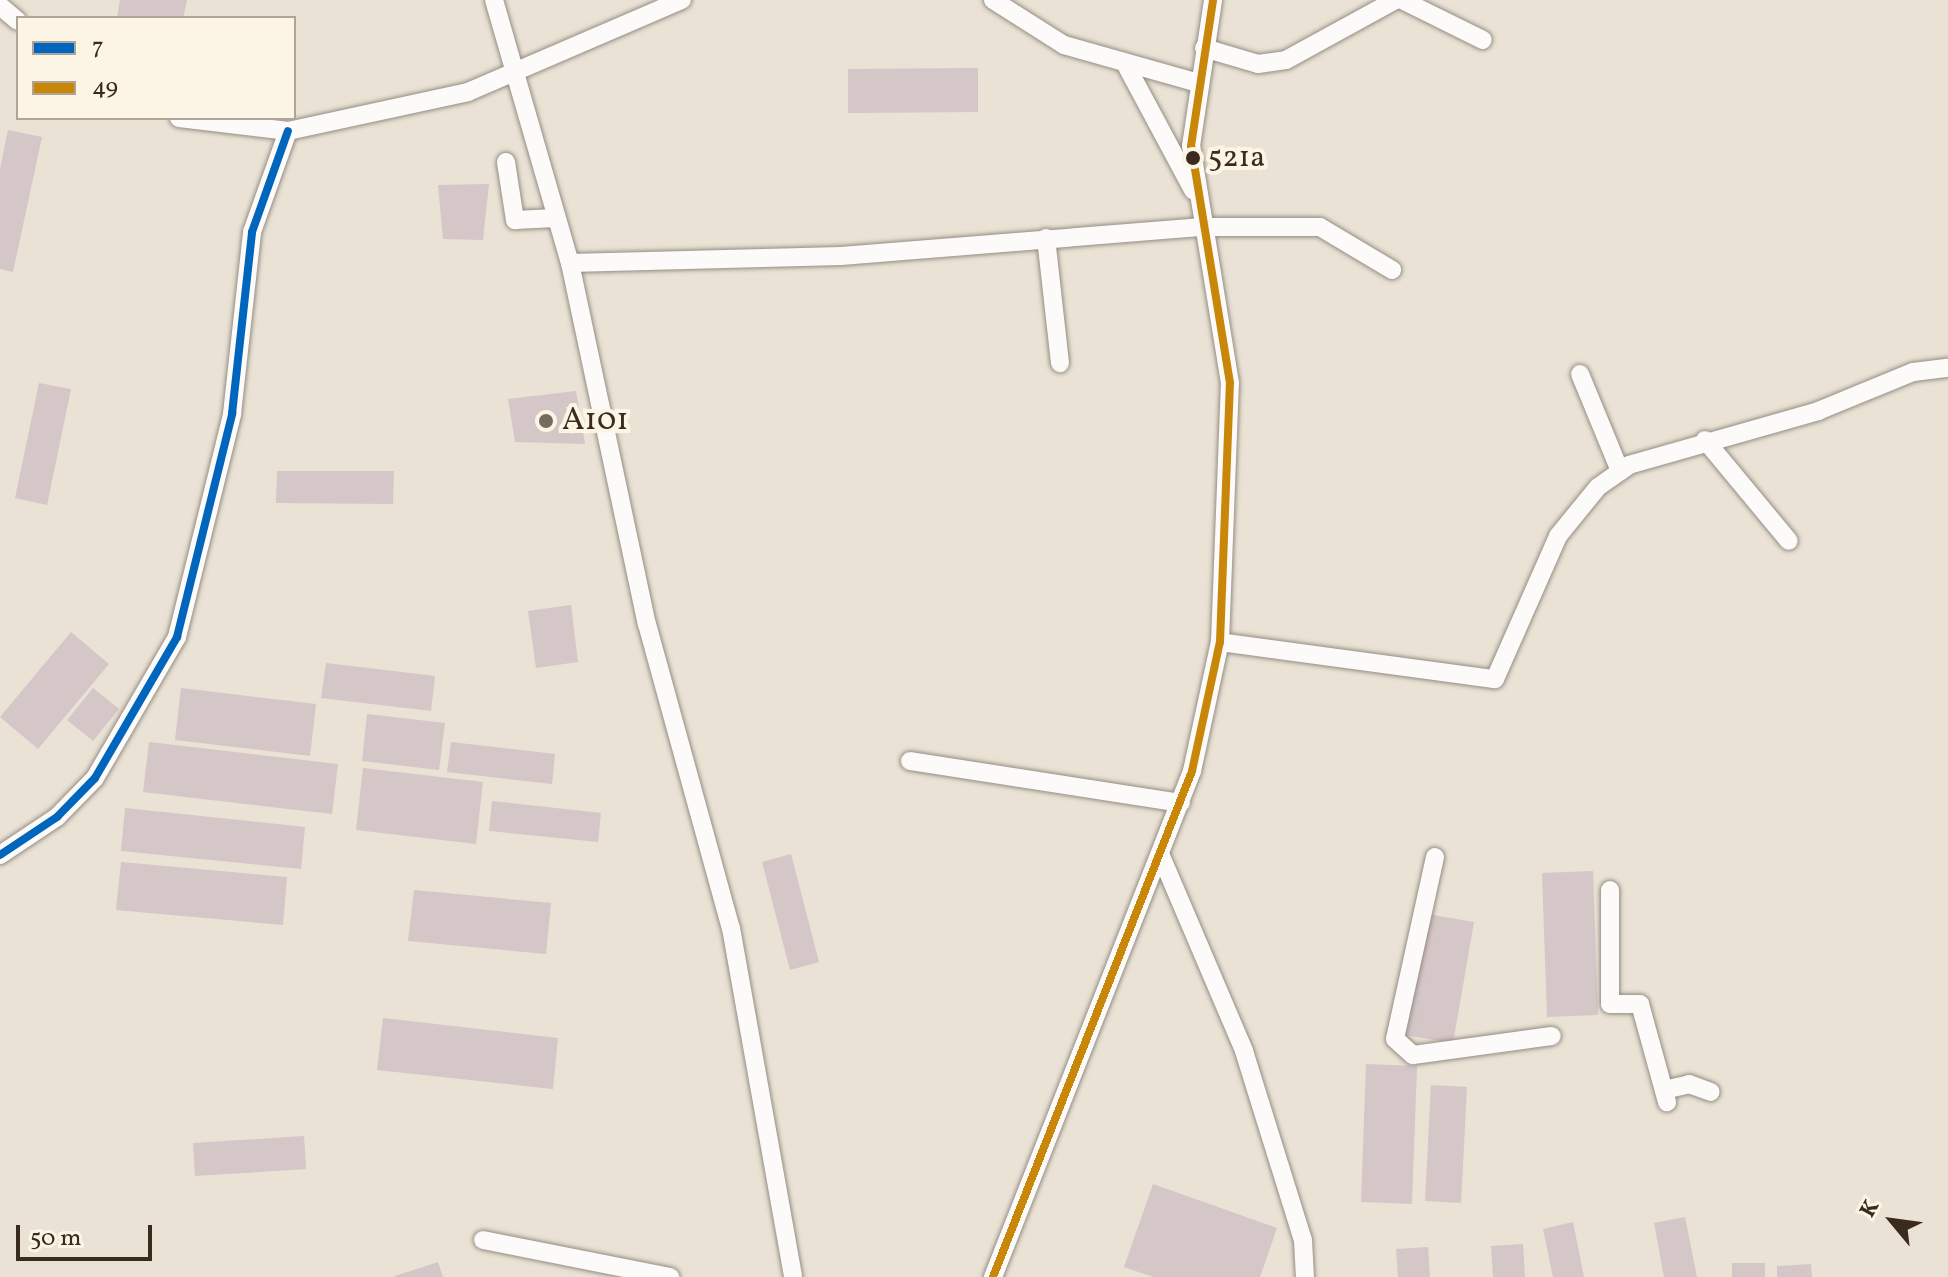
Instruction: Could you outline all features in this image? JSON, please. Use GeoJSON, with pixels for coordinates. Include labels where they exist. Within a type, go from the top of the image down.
{"type":"FeatureCollection","features":[{"type":"Feature","properties":{"kind":"street"},"geometry":{"type":"LineString","coordinates":[[494,0],[513,77],[570,263],[647,624],[731,928],[793,1277]]}},
{"type":"Feature","properties":{"kind":"street"},"geometry":{"type":"LineString","coordinates":[[196,120],[288,131],[513,77],[682,0]]}},
{"type":"Feature","properties":{"kind":"street"},"geometry":{"type":"LineString","coordinates":[[993,0],[1025,26],[1127,67],[1195,82]]}},
{"type":"Feature","properties":{"kind":"street"},"geometry":{"type":"LineString","coordinates":[[993,1277],[1181,803],[1220,642],[1230,383],[1191,146],[1195,82],[1213,0]]}},
{"type":"Feature","properties":{"kind":"street"},"geometry":{"type":"LineString","coordinates":[[1204,48],[1258,64],[1286,60],[1395,0]]}},
{"type":"Feature","properties":{"kind":"street"},"geometry":{"type":"LineString","coordinates":[[1402,0],[1483,40]]}},
{"type":"Feature","properties":{"kind":"street"},"geometry":{"type":"LineString","coordinates":[[0,6],[16,19]]}},
{"type":"Feature","properties":{"kind":"street"},"geometry":{"type":"LineString","coordinates":[[1127,67],[1200,203]]}},
{"type":"Feature","properties":{"kind":"street"},"geometry":{"type":"LineString","coordinates":[[0,855],[57,817],[95,778],[177,637],[232,414],[252,232],[288,131]]}},
{"type":"Feature","properties":{"kind":"street"},"geometry":{"type":"LineString","coordinates":[[506,162],[515,220],[556,218]]}},
{"type":"Feature","properties":{"kind":"street"},"geometry":{"type":"LineString","coordinates":[[570,263],[841,256],[1203,227],[1320,227],[1392,270]]}},
{"type":"Feature","properties":{"kind":"street"},"geometry":{"type":"LineString","coordinates":[[1046,238],[1060,363]]}},
{"type":"Feature","properties":{"kind":"street"},"geometry":{"type":"LineString","coordinates":[[1220,642],[1495,679],[1558,536],[1620,471],[1656,451],[1818,411],[1913,372],[1948,368]]}},
{"type":"Feature","properties":{"kind":"street"},"geometry":{"type":"LineString","coordinates":[[1580,374],[1620,471]]}},
{"type":"Feature","properties":{"kind":"street"},"geometry":{"type":"LineString","coordinates":[[1705,440],[1789,541]]}},
{"type":"Feature","properties":{"kind":"street"},"geometry":{"type":"LineString","coordinates":[[910,761],[1181,803]]}},
{"type":"Feature","properties":{"kind":"street"},"geometry":{"type":"LineString","coordinates":[[1161,856],[1244,1051],[1303,1240],[1305,1277]]}},
{"type":"Feature","properties":{"kind":"street"},"geometry":{"type":"LineString","coordinates":[[1435,857],[1395,1039],[1413,1055],[1552,1036]]}},
{"type":"Feature","properties":{"kind":"street"},"geometry":{"type":"LineString","coordinates":[[1610,890],[1610,1004],[1640,1004],[1666,1096],[1689,1084],[1711,1092]]}},
{"type":"Feature","properties":{"kind":"street"},"geometry":{"type":"LineString","coordinates":[[483,1240],[670,1277]]}},
{"type":"Feature","properties":{"kind":"building"},"geometry":{"type":"Polygon","coordinates":[[[120,0],[187,0],[183,16],[117,16],[120,0]]]}},
{"type":"Feature","properties":{"kind":"building"},"geometry":{"type":"Polygon","coordinates":[[[978,68],[978,112],[848,113],[848,69],[978,68]]]}},
{"type":"Feature","properties":{"kind":"building"},"geometry":{"type":"Polygon","coordinates":[[[8,130],[42,137],[13,272],[0,269],[0,169],[8,130]]]}},
{"type":"Feature","properties":{"kind":"building"},"geometry":{"type":"Polygon","coordinates":[[[489,184],[483,240],[443,239],[438,185],[489,184]]]}},
{"type":"Feature","properties":{"kind":"building"},"geometry":{"type":"Polygon","coordinates":[[[39,383],[71,389],[47,505],[15,498],[39,383]]]}},
{"type":"Feature","properties":{"kind":"building","name":"A101"},"geometry":{"type":"Polygon","coordinates":[[[576,391],[585,444],[515,442],[508,399],[576,391]]]}},
{"type":"Feature","properties":{"kind":"building"},"geometry":{"type":"Polygon","coordinates":[[[277,471],[394,471],[393,504],[276,503],[277,471]]]}},
{"type":"Feature","properties":{"kind":"building"},"geometry":{"type":"Polygon","coordinates":[[[571,605],[578,662],[536,668],[528,611],[571,605]]]}},
{"type":"Feature","properties":{"kind":"building"},"geometry":{"type":"Polygon","coordinates":[[[71,632],[109,664],[38,749],[0,717],[71,632]]]}},
{"type":"Feature","properties":{"kind":"building"},"geometry":{"type":"Polygon","coordinates":[[[326,663],[435,676],[431,711],[321,698],[326,663]]]}},
{"type":"Feature","properties":{"kind":"building"},"geometry":{"type":"Polygon","coordinates":[[[93,688],[119,709],[93,741],[67,720],[93,688]]]}},
{"type":"Feature","properties":{"kind":"building"},"geometry":{"type":"Polygon","coordinates":[[[181,688],[316,704],[310,756],[175,740],[181,688]]]}},
{"type":"Feature","properties":{"kind":"building"},"geometry":{"type":"Polygon","coordinates":[[[367,714],[445,723],[439,770],[362,761],[367,714]]]}},
{"type":"Feature","properties":{"kind":"building"},"geometry":{"type":"Polygon","coordinates":[[[149,742],[338,764],[332,814],[143,792],[149,742]]]}},
{"type":"Feature","properties":{"kind":"building"},"geometry":{"type":"Polygon","coordinates":[[[451,742],[555,754],[552,784],[447,772],[451,742]]]}},
{"type":"Feature","properties":{"kind":"building"},"geometry":{"type":"Polygon","coordinates":[[[363,768],[483,782],[476,844],[356,830],[363,768]]]}},
{"type":"Feature","properties":{"kind":"building"},"geometry":{"type":"Polygon","coordinates":[[[492,801],[601,813],[598,842],[489,831],[492,801]]]}},
{"type":"Feature","properties":{"kind":"building"},"geometry":{"type":"Polygon","coordinates":[[[125,808],[305,827],[301,869],[121,851],[125,808]]]}},
{"type":"Feature","properties":{"kind":"building"},"geometry":{"type":"Polygon","coordinates":[[[791,854],[819,962],[790,970],[762,862],[791,854]]]}},
{"type":"Feature","properties":{"kind":"building"},"geometry":{"type":"Polygon","coordinates":[[[121,862],[287,877],[283,925],[116,910],[121,862]]]}},
{"type":"Feature","properties":{"kind":"building"},"geometry":{"type":"Polygon","coordinates":[[[1593,871],[1598,1015],[1547,1017],[1542,873],[1593,871]]]}},
{"type":"Feature","properties":{"kind":"building"},"geometry":{"type":"Polygon","coordinates":[[[414,890],[551,903],[546,954],[408,941],[414,890]]]}},
{"type":"Feature","properties":{"kind":"building"},"geometry":{"type":"Polygon","coordinates":[[[1427,914],[1474,922],[1453,1043],[1405,1035],[1427,914]]]}},
{"type":"Feature","properties":{"kind":"building"},"geometry":{"type":"Polygon","coordinates":[[[383,1018],[558,1038],[553,1089],[377,1070],[383,1018]]]}},
{"type":"Feature","properties":{"kind":"building"},"geometry":{"type":"Polygon","coordinates":[[[1366,1064],[1417,1066],[1412,1204],[1361,1202],[1366,1064]]]}},
{"type":"Feature","properties":{"kind":"building"},"geometry":{"type":"Polygon","coordinates":[[[1431,1085],[1467,1087],[1461,1203],[1425,1201],[1431,1085]]]}},
{"type":"Feature","properties":{"kind":"building"},"geometry":{"type":"Polygon","coordinates":[[[304,1136],[306,1169],[195,1176],[193,1143],[304,1136]]]}},
{"type":"Feature","properties":{"kind":"building"},"geometry":{"type":"Polygon","coordinates":[[[1153,1184],[1277,1228],[1260,1277],[1153,1277],[1124,1267],[1153,1184]]]}},
{"type":"Feature","properties":{"kind":"building"},"geometry":{"type":"Polygon","coordinates":[[[1685,1217],[1697,1277],[1664,1277],[1654,1223],[1685,1217]]]}},
{"type":"Feature","properties":{"kind":"building"},"geometry":{"type":"Polygon","coordinates":[[[1573,1222],[1584,1277],[1553,1277],[1543,1229],[1573,1222]]]}},
{"type":"Feature","properties":{"kind":"building"},"geometry":{"type":"Polygon","coordinates":[[[1523,1244],[1525,1277],[1493,1277],[1491,1246],[1523,1244]]]}},
{"type":"Feature","properties":{"kind":"building"},"geometry":{"type":"Polygon","coordinates":[[[1428,1247],[1430,1277],[1398,1277],[1396,1249],[1428,1247]]]}},
{"type":"Feature","properties":{"kind":"building"},"geometry":{"type":"Polygon","coordinates":[[[438,1262],[443,1277],[395,1277],[395,1276],[438,1262]]]}},
{"type":"Feature","properties":{"kind":"building"},"geometry":{"type":"Polygon","coordinates":[[[1732,1263],[1765,1263],[1765,1277],[1732,1277],[1732,1263]]]}},
{"type":"Feature","properties":{"kind":"building"},"geometry":{"type":"Polygon","coordinates":[[[1811,1264],[1812,1277],[1777,1277],[1777,1266],[1811,1264]]]}},
{"type":"Feature","properties":{"kind":"transit line","name":"49"},"geometry":{"type":"LineString","coordinates":[[993,1277],[1192,771],[1220,642],[1230,383],[1191,146],[1213,0]]}},
{"type":"Feature","properties":{"kind":"transit line","name":"7"},"geometry":{"type":"LineString","coordinates":[[0,855],[57,817],[95,778],[177,637],[232,414],[252,232],[288,131]]}},
{"type":"Feature","properties":{"kind":"place","name":"521a"},"geometry":{"type":"Point","coordinates":[1193,158]}},
{"type":"Feature","properties":{"kind":"place","name":"A101"},"geometry":{"type":"Point","coordinates":[546,421]}}]}
